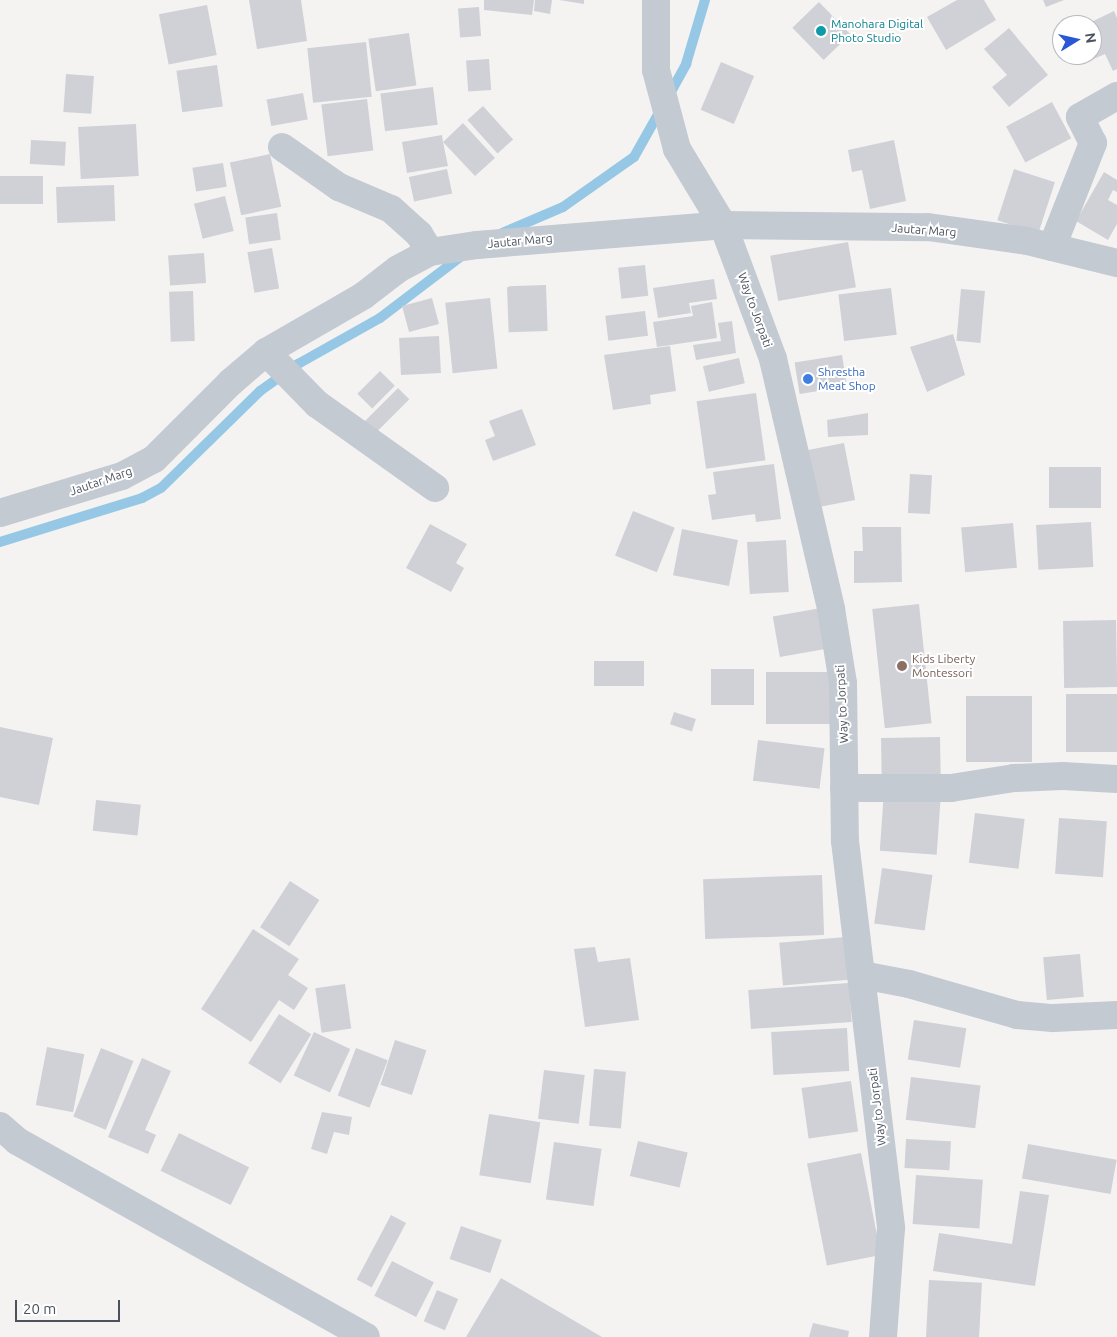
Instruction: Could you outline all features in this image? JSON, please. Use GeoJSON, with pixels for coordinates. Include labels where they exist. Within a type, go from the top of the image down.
{"type":"FeatureCollection","features":[{"type":"Feature","properties":{"kind":"street","name":"Way to Jorpati"},"geometry":{"type":"LineString","coordinates":[[656,0],[656,70],[678,149],[724,225],[773,360],[831,609],[843,683],[845,841],[891,1228],[883,1337]]}},
{"type":"Feature","properties":{"kind":"street"},"geometry":{"type":"LineString","coordinates":[[1052,247],[1093,143],[1080,117],[1117,96]]}},
{"type":"Feature","properties":{"kind":"street"},"geometry":{"type":"LineString","coordinates":[[282,147],[339,187],[391,209],[419,234],[430,252]]}},
{"type":"Feature","properties":{"kind":"street","name":"Jautar Marg"},"geometry":{"type":"LineString","coordinates":[[0,513],[122,476],[146,464],[272,359],[363,296],[398,268],[430,252],[476,244],[724,225],[928,227],[1052,247],[1117,263]]}},
{"type":"Feature","properties":{"kind":"street"},"geometry":{"type":"LineString","coordinates":[[272,359],[317,404],[435,488]]}},
{"type":"Feature","properties":{"kind":"street"},"geometry":{"type":"LineString","coordinates":[[844,788],[951,788],[1014,778],[1063,776],[1117,779]]}},
{"type":"Feature","properties":{"kind":"street"},"geometry":{"type":"LineString","coordinates":[[862,975],[909,984],[1017,1015],[1053,1018],[1117,1014]]}},
{"type":"Feature","properties":{"kind":"street"},"geometry":{"type":"LineString","coordinates":[[0,1126],[17,1141],[366,1337]]}},
{"type":"Feature","properties":{"kind":"building"},"geometry":{"type":"Polygon","coordinates":[[[249,0],[301,0],[307,41],[257,49],[249,0]]]}},
{"type":"Feature","properties":{"kind":"building"},"geometry":{"type":"Polygon","coordinates":[[[484,0],[534,0],[532,15],[484,10],[484,0]]]}},
{"type":"Feature","properties":{"kind":"building"},"geometry":{"type":"Polygon","coordinates":[[[535,0],[552,0],[550,14],[534,11],[535,0]]]}},
{"type":"Feature","properties":{"kind":"building"},"geometry":{"type":"Polygon","coordinates":[[[559,0],[584,0],[584,4],[559,0]]]}},
{"type":"Feature","properties":{"kind":"building"},"geometry":{"type":"Polygon","coordinates":[[[957,0],[984,0],[996,20],[946,50],[927,17],[957,0]]]}},
{"type":"Feature","properties":{"kind":"building"},"geometry":{"type":"Polygon","coordinates":[[[1043,0],[1064,0],[1046,7],[1043,0]]]}},
{"type":"Feature","properties":{"kind":"building","name":"Manohara Digital Photo Studio"},"geometry":{"type":"Polygon","coordinates":[[[819,2],[850,34],[824,60],[792,28],[819,2]]]}},
{"type":"Feature","properties":{"kind":"building"},"geometry":{"type":"Polygon","coordinates":[[[207,5],[217,55],[169,64],[159,14],[207,5]]]}},
{"type":"Feature","properties":{"kind":"building"},"geometry":{"type":"Polygon","coordinates":[[[479,7],[481,36],[460,37],[458,8],[479,7]]]}},
{"type":"Feature","properties":{"kind":"building"},"geometry":{"type":"Polygon","coordinates":[[[1114,11],[1117,18],[1117,69],[1113,71],[1105,54],[1102,55],[1102,17],[1114,11]]]}},
{"type":"Feature","properties":{"kind":"building"},"geometry":{"type":"Polygon","coordinates":[[[1009,28],[1048,75],[1009,107],[992,87],[1007,75],[984,49],[1009,28]]]}},
{"type":"Feature","properties":{"kind":"building"},"geometry":{"type":"Polygon","coordinates":[[[409,33],[416,85],[376,91],[368,39],[409,33]]]}},
{"type":"Feature","properties":{"kind":"building"},"geometry":{"type":"Polygon","coordinates":[[[366,42],[372,97],[313,103],[307,48],[366,42]]]}},
{"type":"Feature","properties":{"kind":"building"},"geometry":{"type":"Polygon","coordinates":[[[489,59],[491,90],[468,92],[466,61],[489,59]]]}},
{"type":"Feature","properties":{"kind":"building"},"geometry":{"type":"Polygon","coordinates":[[[721,62],[754,76],[734,124],[701,110],[721,62]]]}},
{"type":"Feature","properties":{"kind":"building"},"geometry":{"type":"Polygon","coordinates":[[[217,65],[223,107],[182,112],[176,71],[217,65]]]}},
{"type":"Feature","properties":{"kind":"building"},"geometry":{"type":"Polygon","coordinates":[[[66,74],[94,76],[91,114],[63,112],[66,74]]]}},
{"type":"Feature","properties":{"kind":"building"},"geometry":{"type":"Polygon","coordinates":[[[433,87],[438,125],[385,131],[380,93],[433,87]]]}},
{"type":"Feature","properties":{"kind":"building"},"geometry":{"type":"Polygon","coordinates":[[[303,93],[308,120],[271,126],[267,99],[303,93]]]}},
{"type":"Feature","properties":{"kind":"building"},"geometry":{"type":"Polygon","coordinates":[[[367,99],[373,151],[328,156],[321,105],[367,99]]]}},
{"type":"Feature","properties":{"kind":"building"},"geometry":{"type":"Polygon","coordinates":[[[1052,102],[1071,138],[1025,163],[1006,126],[1052,102]]]}},
{"type":"Feature","properties":{"kind":"building"},"geometry":{"type":"Polygon","coordinates":[[[483,106],[513,139],[498,153],[467,120],[483,106]]]}},
{"type":"Feature","properties":{"kind":"building"},"geometry":{"type":"Polygon","coordinates":[[[463,123],[495,158],[475,176],[443,142],[463,123]]]}},
{"type":"Feature","properties":{"kind":"building"},"geometry":{"type":"Polygon","coordinates":[[[136,124],[139,176],[81,179],[78,127],[136,124]]]}},
{"type":"Feature","properties":{"kind":"building"},"geometry":{"type":"Polygon","coordinates":[[[442,135],[448,166],[407,173],[402,142],[442,135]]]}},
{"type":"Feature","properties":{"kind":"building"},"geometry":{"type":"Polygon","coordinates":[[[31,140],[66,142],[65,166],[30,164],[31,140]]]}},
{"type":"Feature","properties":{"kind":"building"},"geometry":{"type":"Polygon","coordinates":[[[894,140],[906,201],[870,209],[862,170],[852,172],[848,150],[894,140]]]}},
{"type":"Feature","properties":{"kind":"building"},"geometry":{"type":"Polygon","coordinates":[[[270,154],[281,207],[241,215],[230,163],[270,154]]]}},
{"type":"Feature","properties":{"kind":"building"},"geometry":{"type":"Polygon","coordinates":[[[223,163],[227,187],[196,192],[192,168],[223,163]]]}},
{"type":"Feature","properties":{"kind":"building"},"geometry":{"type":"Polygon","coordinates":[[[447,169],[452,193],[414,202],[409,177],[447,169]]]}},
{"type":"Feature","properties":{"kind":"building"},"geometry":{"type":"Polygon","coordinates":[[[1014,169],[1055,182],[1038,234],[997,220],[1014,169]]]}},
{"type":"Feature","properties":{"kind":"building"},"geometry":{"type":"Polygon","coordinates":[[[1104,172],[1117,180],[1117,192],[1113,190],[1108,200],[1117,205],[1117,224],[1108,240],[1076,221],[1104,172]]]}},
{"type":"Feature","properties":{"kind":"building"},"geometry":{"type":"Polygon","coordinates":[[[0,176],[43,176],[43,204],[0,204],[0,176]]]}},
{"type":"Feature","properties":{"kind":"building"},"geometry":{"type":"Polygon","coordinates":[[[114,185],[115,221],[57,223],[56,187],[114,185]]]}},
{"type":"Feature","properties":{"kind":"building"},"geometry":{"type":"Polygon","coordinates":[[[225,196],[234,231],[203,239],[194,204],[225,196]]]}},
{"type":"Feature","properties":{"kind":"building"},"geometry":{"type":"Polygon","coordinates":[[[277,213],[281,240],[249,244],[245,217],[277,213]]]}},
{"type":"Feature","properties":{"kind":"building"},"geometry":{"type":"Polygon","coordinates":[[[848,242],[856,287],[778,301],[770,256],[848,242]]]}},
{"type":"Feature","properties":{"kind":"building"},"geometry":{"type":"Polygon","coordinates":[[[272,248],[279,288],[254,293],[247,252],[272,248]]]}},
{"type":"Feature","properties":{"kind":"building"},"geometry":{"type":"Polygon","coordinates":[[[204,253],[206,283],[170,285],[168,256],[204,253]]]}},
{"type":"Feature","properties":{"kind":"building"},"geometry":{"type":"Polygon","coordinates":[[[645,265],[648,296],[621,299],[618,268],[645,265]]]}},
{"type":"Feature","properties":{"kind":"building"},"geometry":{"type":"Polygon","coordinates":[[[714,279],[717,299],[689,303],[691,313],[658,318],[653,288],[714,279]]]}},
{"type":"Feature","properties":{"kind":"building"},"geometry":{"type":"Polygon","coordinates":[[[546,285],[548,331],[509,332],[507,286],[546,285]]]}},
{"type":"Feature","properties":{"kind":"building"},"geometry":{"type":"Polygon","coordinates":[[[891,288],[897,335],[844,341],[838,294],[891,288]]]}},
{"type":"Feature","properties":{"kind":"building"},"geometry":{"type":"Polygon","coordinates":[[[961,289],[985,291],[980,343],[956,341],[961,289]]]}},
{"type":"Feature","properties":{"kind":"building"},"geometry":{"type":"Polygon","coordinates":[[[193,291],[195,341],[171,342],[169,292],[193,291]]]}},
{"type":"Feature","properties":{"kind":"building"},"geometry":{"type":"Polygon","coordinates":[[[432,298],[439,324],[409,332],[402,306],[432,298]]]}},
{"type":"Feature","properties":{"kind":"building"},"geometry":{"type":"Polygon","coordinates":[[[490,298],[497,369],[453,373],[445,303],[490,298]]]}},
{"type":"Feature","properties":{"kind":"building"},"geometry":{"type":"Polygon","coordinates":[[[712,302],[717,338],[657,347],[653,322],[693,316],[691,306],[712,302]]]}},
{"type":"Feature","properties":{"kind":"building"},"geometry":{"type":"Polygon","coordinates":[[[645,311],[648,336],[608,341],[605,316],[645,311]]]}},
{"type":"Feature","properties":{"kind":"building"},"geometry":{"type":"Polygon","coordinates":[[[732,321],[736,353],[696,360],[693,345],[721,341],[718,323],[732,321]]]}},
{"type":"Feature","properties":{"kind":"building"},"geometry":{"type":"Polygon","coordinates":[[[953,334],[965,375],[927,392],[910,347],[953,334]]]}},
{"type":"Feature","properties":{"kind":"building"},"geometry":{"type":"Polygon","coordinates":[[[439,336],[441,373],[401,375],[399,338],[439,336]]]}},
{"type":"Feature","properties":{"kind":"building"},"geometry":{"type":"Polygon","coordinates":[[[670,346],[676,391],[650,395],[651,404],[613,410],[604,355],[670,346]]]}},
{"type":"Feature","properties":{"kind":"building"},"geometry":{"type":"Polygon","coordinates":[[[842,355],[847,387],[800,394],[795,363],[842,355]]]}},
{"type":"Feature","properties":{"kind":"building"},"geometry":{"type":"Polygon","coordinates":[[[739,358],[745,383],[709,392],[703,366],[739,358]]]}},
{"type":"Feature","properties":{"kind":"building"},"geometry":{"type":"Polygon","coordinates":[[[380,371],[395,386],[372,408],[357,394],[380,371]]]}},
{"type":"Feature","properties":{"kind":"building"},"geometry":{"type":"Polygon","coordinates":[[[398,388],[409,399],[376,433],[365,421],[398,388]]]}},
{"type":"Feature","properties":{"kind":"building"},"geometry":{"type":"Polygon","coordinates":[[[756,393],[765,460],[706,469],[697,401],[756,393]]]}},
{"type":"Feature","properties":{"kind":"building"},"geometry":{"type":"Polygon","coordinates":[[[522,409],[536,445],[493,461],[485,440],[495,436],[489,421],[522,409]]]}},
{"type":"Feature","properties":{"kind":"building"},"geometry":{"type":"Polygon","coordinates":[[[868,413],[868,435],[828,437],[827,420],[868,413]]]}},
{"type":"Feature","properties":{"kind":"building"},"geometry":{"type":"Polygon","coordinates":[[[844,443],[855,500],[818,507],[807,450],[844,443]]]}},
{"type":"Feature","properties":{"kind":"building"},"geometry":{"type":"Polygon","coordinates":[[[774,464],[781,519],[756,522],[755,514],[712,520],[708,495],[716,494],[713,472],[774,464]]]}},
{"type":"Feature","properties":{"kind":"building"},"geometry":{"type":"Polygon","coordinates":[[[1049,467],[1101,467],[1101,508],[1049,508],[1049,467]]]}},
{"type":"Feature","properties":{"kind":"building"},"geometry":{"type":"Polygon","coordinates":[[[910,474],[932,475],[930,514],[908,513],[910,474]]]}},
{"type":"Feature","properties":{"kind":"building"},"geometry":{"type":"Polygon","coordinates":[[[633,511],[675,528],[657,572],[615,556],[633,511]]]}},
{"type":"Feature","properties":{"kind":"building"},"geometry":{"type":"Polygon","coordinates":[[[1091,522],[1093,567],[1038,570],[1036,525],[1091,522]]]}},
{"type":"Feature","properties":{"kind":"building"},"geometry":{"type":"Polygon","coordinates":[[[1013,523],[1017,568],[965,572],[961,528],[1013,523]]]}},
{"type":"Feature","properties":{"kind":"building"},"geometry":{"type":"Polygon","coordinates":[[[430,524],[467,544],[456,563],[464,568],[451,592],[406,568],[430,524]]]}},
{"type":"Feature","properties":{"kind":"building"},"geometry":{"type":"Polygon","coordinates":[[[862,527],[901,527],[902,582],[854,583],[854,551],[863,551],[862,527]]]}},
{"type":"Feature","properties":{"kind":"building"},"geometry":{"type":"Polygon","coordinates":[[[682,529],[738,540],[729,586],[673,575],[682,529]]]}},
{"type":"Feature","properties":{"kind":"building"},"geometry":{"type":"Polygon","coordinates":[[[786,540],[789,592],[750,594],[747,542],[786,540]]]}},
{"type":"Feature","properties":{"kind":"building","name":"Kids Liberty Montessori"},"geometry":{"type":"Polygon","coordinates":[[[919,604],[932,723],[885,728],[872,609],[919,604]]]}},
{"type":"Feature","properties":{"kind":"building"},"geometry":{"type":"Polygon","coordinates":[[[821,608],[828,648],[780,657],[773,617],[821,608]]]}},
{"type":"Feature","properties":{"kind":"building"},"geometry":{"type":"Polygon","coordinates":[[[1116,620],[1117,687],[1064,688],[1063,621],[1116,620]]]}},
{"type":"Feature","properties":{"kind":"building"},"geometry":{"type":"Polygon","coordinates":[[[594,661],[644,661],[644,686],[594,686],[594,661]]]}},
{"type":"Feature","properties":{"kind":"building"},"geometry":{"type":"Polygon","coordinates":[[[711,669],[754,669],[754,705],[711,705],[711,669]]]}},
{"type":"Feature","properties":{"kind":"building"},"geometry":{"type":"Polygon","coordinates":[[[766,672],[831,672],[831,724],[766,724],[766,672]]]}},
{"type":"Feature","properties":{"kind":"building"},"geometry":{"type":"Polygon","coordinates":[[[1066,694],[1117,694],[1117,752],[1066,752],[1066,694]]]}},
{"type":"Feature","properties":{"kind":"building"},"geometry":{"type":"Polygon","coordinates":[[[966,696],[1032,696],[1032,762],[966,762],[966,696]]]}},
{"type":"Feature","properties":{"kind":"building"},"geometry":{"type":"Polygon","coordinates":[[[674,712],[696,719],[692,731],[670,724],[674,712]]]}},
{"type":"Feature","properties":{"kind":"building"},"geometry":{"type":"Polygon","coordinates":[[[0,727],[53,738],[39,805],[0,797],[0,727]]]}},
{"type":"Feature","properties":{"kind":"building"},"geometry":{"type":"Polygon","coordinates":[[[940,737],[941,780],[882,781],[881,738],[940,737]]]}},
{"type":"Feature","properties":{"kind":"building"},"geometry":{"type":"Polygon","coordinates":[[[758,740],[825,748],[820,789],[753,781],[758,740]]]}},
{"type":"Feature","properties":{"kind":"building"},"geometry":{"type":"Polygon","coordinates":[[[884,791],[941,795],[937,855],[880,851],[884,791]]]}},
{"type":"Feature","properties":{"kind":"building"},"geometry":{"type":"Polygon","coordinates":[[[96,800],[141,805],[138,836],[93,831],[96,800]]]}},
{"type":"Feature","properties":{"kind":"building"},"geometry":{"type":"Polygon","coordinates":[[[975,813],[1025,819],[1019,869],[969,863],[975,813]]]}},
{"type":"Feature","properties":{"kind":"building"},"geometry":{"type":"Polygon","coordinates":[[[1059,818],[1107,821],[1103,877],[1055,874],[1059,818]]]}},
{"type":"Feature","properties":{"kind":"building"},"geometry":{"type":"Polygon","coordinates":[[[882,868],[933,875],[925,931],[874,923],[882,868]]]}},
{"type":"Feature","properties":{"kind":"building"},"geometry":{"type":"Polygon","coordinates":[[[822,875],[824,935],[705,939],[703,879],[822,875]]]}},
{"type":"Feature","properties":{"kind":"building"},"geometry":{"type":"Polygon","coordinates":[[[290,881],[319,900],[289,946],[260,927],[290,881]]]}},
{"type":"Feature","properties":{"kind":"building"},"geometry":{"type":"Polygon","coordinates":[[[253,929],[299,959],[288,975],[308,988],[294,1010],[279,1000],[251,1042],[201,1009],[253,929]]]}},
{"type":"Feature","properties":{"kind":"building"},"geometry":{"type":"Polygon","coordinates":[[[845,937],[849,980],[783,986],[779,943],[845,937]]]}},
{"type":"Feature","properties":{"kind":"building"},"geometry":{"type":"Polygon","coordinates":[[[595,947],[598,962],[630,958],[639,1020],[585,1027],[574,949],[595,947]]]}},
{"type":"Feature","properties":{"kind":"building"},"geometry":{"type":"Polygon","coordinates":[[[1080,954],[1084,997],[1047,1000],[1043,957],[1080,954]]]}},
{"type":"Feature","properties":{"kind":"building"},"geometry":{"type":"Polygon","coordinates":[[[849,983],[852,1022],[751,1029],[748,990],[849,983]]]}},
{"type":"Feature","properties":{"kind":"building"},"geometry":{"type":"Polygon","coordinates":[[[345,984],[351,1029],[322,1033],[315,988],[345,984]]]}},
{"type":"Feature","properties":{"kind":"building"},"geometry":{"type":"Polygon","coordinates":[[[279,1014],[311,1034],[280,1083],[248,1063],[279,1014]]]}},
{"type":"Feature","properties":{"kind":"building"},"geometry":{"type":"Polygon","coordinates":[[[914,1020],[966,1028],[960,1068],[908,1060],[914,1020]]]}},
{"type":"Feature","properties":{"kind":"building"},"geometry":{"type":"Polygon","coordinates":[[[847,1028],[849,1071],[773,1075],[771,1032],[847,1028]]]}},
{"type":"Feature","properties":{"kind":"building"},"geometry":{"type":"Polygon","coordinates":[[[314,1032],[350,1049],[330,1092],[294,1076],[314,1032]]]}},
{"type":"Feature","properties":{"kind":"building"},"geometry":{"type":"Polygon","coordinates":[[[395,1040],[426,1050],[412,1095],[380,1085],[395,1040]]]}},
{"type":"Feature","properties":{"kind":"building"},"geometry":{"type":"Polygon","coordinates":[[[47,1047],[84,1054],[73,1112],[36,1105],[47,1047]]]}},
{"type":"Feature","properties":{"kind":"building"},"geometry":{"type":"Polygon","coordinates":[[[101,1048],[133,1061],[106,1130],[73,1117],[101,1048]]]}},
{"type":"Feature","properties":{"kind":"building"},"geometry":{"type":"Polygon","coordinates":[[[356,1048],[388,1060],[369,1108],[338,1096],[356,1048]]]}},
{"type":"Feature","properties":{"kind":"building"},"geometry":{"type":"Polygon","coordinates":[[[142,1058],[171,1071],[145,1130],[156,1135],[148,1154],[108,1137],[142,1058]]]}},
{"type":"Feature","properties":{"kind":"building"},"geometry":{"type":"Polygon","coordinates":[[[594,1069],[626,1072],[621,1129],[589,1126],[594,1069]]]}},
{"type":"Feature","properties":{"kind":"building"},"geometry":{"type":"Polygon","coordinates":[[[544,1070],[585,1075],[579,1124],[538,1119],[544,1070]]]}},
{"type":"Feature","properties":{"kind":"building"},"geometry":{"type":"Polygon","coordinates":[[[911,1077],[980,1086],[975,1128],[906,1120],[911,1077]]]}},
{"type":"Feature","properties":{"kind":"building"},"geometry":{"type":"Polygon","coordinates":[[[851,1081],[858,1132],[809,1138],[801,1088],[851,1081]]]}},
{"type":"Feature","properties":{"kind":"building"},"geometry":{"type":"Polygon","coordinates":[[[322,1112],[352,1117],[349,1135],[334,1132],[327,1154],[311,1149],[322,1112]]]}},
{"type":"Feature","properties":{"kind":"building"},"geometry":{"type":"Polygon","coordinates":[[[489,1114],[540,1122],[531,1183],[479,1175],[489,1114]]]}},
{"type":"Feature","properties":{"kind":"building"},"geometry":{"type":"Polygon","coordinates":[[[179,1133],[249,1167],[231,1205],[161,1171],[179,1133]]]}},
{"type":"Feature","properties":{"kind":"building"},"geometry":{"type":"Polygon","coordinates":[[[906,1139],[951,1141],[949,1170],[904,1168],[906,1139]]]}},
{"type":"Feature","properties":{"kind":"building"},"geometry":{"type":"Polygon","coordinates":[[[638,1141],[688,1152],[680,1188],[630,1176],[638,1141]]]}},
{"type":"Feature","properties":{"kind":"building"},"geometry":{"type":"Polygon","coordinates":[[[554,1142],[602,1149],[593,1206],[546,1199],[554,1142]]]}},
{"type":"Feature","properties":{"kind":"building"},"geometry":{"type":"Polygon","coordinates":[[[1028,1144],[1117,1160],[1111,1194],[1022,1178],[1028,1144]]]}},
{"type":"Feature","properties":{"kind":"building"},"geometry":{"type":"Polygon","coordinates":[[[861,1153],[881,1255],[827,1266],[807,1163],[861,1153]]]}},
{"type":"Feature","properties":{"kind":"building"},"geometry":{"type":"Polygon","coordinates":[[[916,1175],[983,1180],[979,1229],[913,1224],[916,1175]]]}},
{"type":"Feature","properties":{"kind":"building"},"geometry":{"type":"Polygon","coordinates":[[[1020,1191],[1049,1195],[1035,1286],[933,1271],[939,1233],[1012,1244],[1020,1191]]]}},
{"type":"Feature","properties":{"kind":"building"},"geometry":{"type":"Polygon","coordinates":[[[391,1215],[406,1223],[372,1287],[357,1279],[391,1215]]]}},
{"type":"Feature","properties":{"kind":"building"},"geometry":{"type":"Polygon","coordinates":[[[461,1226],[502,1240],[490,1273],[450,1259],[461,1226]]]}},
{"type":"Feature","properties":{"kind":"building"},"geometry":{"type":"Polygon","coordinates":[[[392,1261],[434,1282],[416,1317],[374,1296],[392,1261]]]}},
{"type":"Feature","properties":{"kind":"building"},"geometry":{"type":"Polygon","coordinates":[[[501,1278],[602,1337],[466,1337],[501,1278]]]}},
{"type":"Feature","properties":{"kind":"building"},"geometry":{"type":"Polygon","coordinates":[[[929,1280],[982,1283],[979,1337],[926,1337],[929,1280]]]}},
{"type":"Feature","properties":{"kind":"building"},"geometry":{"type":"Polygon","coordinates":[[[437,1290],[458,1299],[445,1330],[424,1321],[437,1290]]]}},
{"type":"Feature","properties":{"kind":"building"},"geometry":{"type":"Polygon","coordinates":[[[813,1323],[849,1331],[848,1337],[809,1337],[813,1323]]]}},
{"type":"Feature","properties":{"kind":"waterway"},"geometry":{"type":"LineString","coordinates":[[668,97],[686,64],[705,0]]}},
{"type":"Feature","properties":{"kind":"waterway"},"geometry":{"type":"LineString","coordinates":[[502,233],[563,207],[634,157],[661,109]]}},
{"type":"Feature","properties":{"kind":"waterway"},"geometry":{"type":"LineString","coordinates":[[0,542],[142,498],[161,488],[260,391],[298,364],[380,318],[463,255]]}},
{"type":"Feature","properties":{"kind":"place","name":"Manohara Digital Photo Studio"},"geometry":{"type":"Point","coordinates":[821,31]}},
{"type":"Feature","properties":{"kind":"place","name":"Shrestha Meat Shop"},"geometry":{"type":"Point","coordinates":[808,379]}},
{"type":"Feature","properties":{"kind":"place","name":"Kids Liberty Montessori"},"geometry":{"type":"Point","coordinates":[902,666]}}]}
